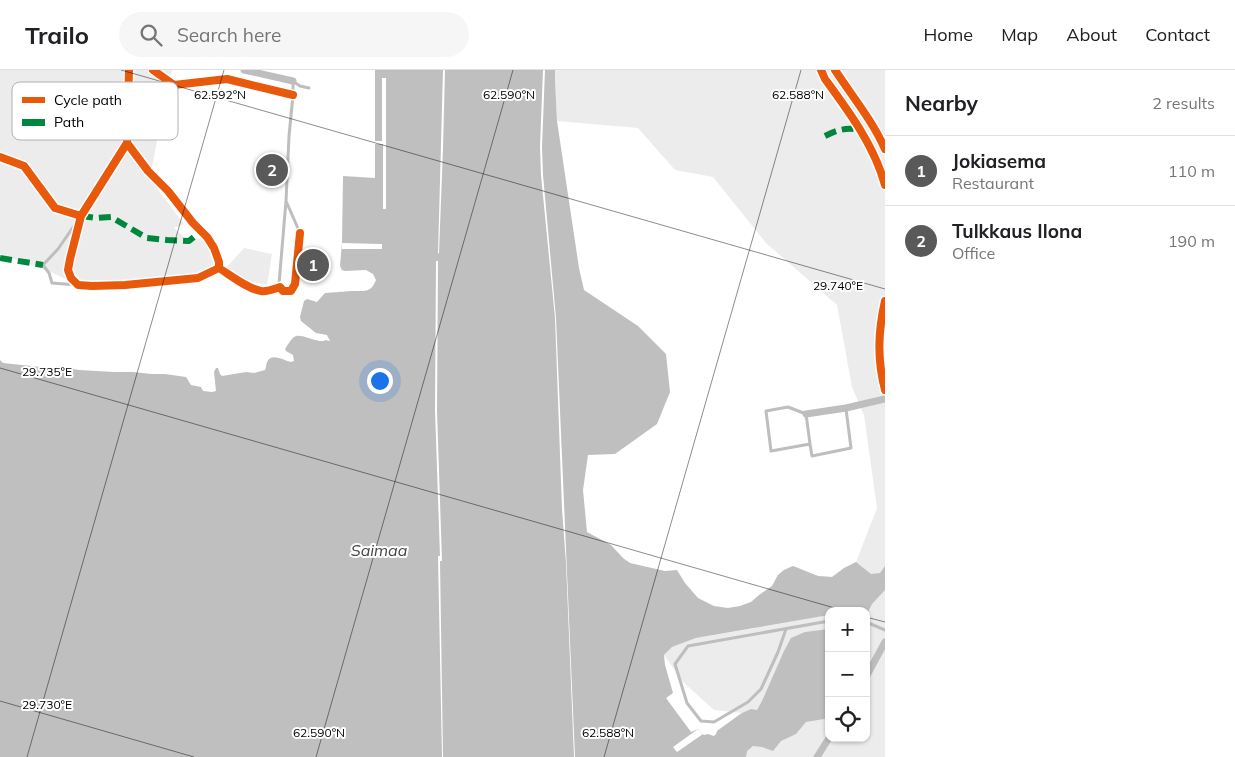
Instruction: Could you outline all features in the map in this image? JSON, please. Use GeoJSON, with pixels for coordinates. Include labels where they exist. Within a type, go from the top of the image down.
{"type":"FeatureCollection","features":[{"type":"Feature","properties":{"kind":"street"},"geometry":{"type":"LineString","coordinates":[[244,70],[293,81]]}},
{"type":"Feature","properties":{"kind":"street"},"geometry":{"type":"LineString","coordinates":[[821,70],[868,142],[885,184]]}},
{"type":"Feature","properties":{"kind":"street"},"geometry":{"type":"LineString","coordinates":[[127,140],[81,216],[68,270],[71,278],[78,285],[117,285],[198,278],[219,268],[214,248],[207,237],[193,223],[168,191],[148,171],[127,143]]}},
{"type":"Feature","properties":{"kind":"street"},"geometry":{"type":"LineString","coordinates":[[885,301],[879,340],[880,368],[885,390]]}},
{"type":"Feature","properties":{"kind":"street"},"geometry":{"type":"LineString","coordinates":[[806,414],[846,408],[885,399]]}},
{"type":"Feature","properties":{"kind":"street"},"geometry":{"type":"LineString","coordinates":[[870,670],[885,642]]}},
{"type":"Feature","properties":{"kind":"street"},"geometry":{"type":"LineString","coordinates":[[817,757],[827,742]]}},
{"type":"Feature","properties":{"kind":"lane"},"geometry":{"type":"LineString","coordinates":[[293,81],[300,86],[310,88]]}},
{"type":"Feature","properties":{"kind":"lane"},"geometry":{"type":"LineString","coordinates":[[286,201],[300,233],[295,284],[291,290],[283,291],[279,284],[293,81]]}},
{"type":"Feature","properties":{"kind":"lane"},"geometry":{"type":"LineString","coordinates":[[78,285],[52,283],[49,273],[43,265],[70,234],[81,216]]}},
{"type":"Feature","properties":{"kind":"lane"},"geometry":{"type":"LineString","coordinates":[[810,444],[771,451],[766,411],[788,408],[806,414],[812,456],[851,448],[846,408]]}},
{"type":"Feature","properties":{"kind":"lane"},"geometry":{"type":"LineString","coordinates":[[786,629],[761,689],[748,702],[714,722],[701,721],[687,703],[674,664],[688,646],[825,622]]}},
{"type":"Feature","properties":{"kind":"lane"},"geometry":{"type":"LineString","coordinates":[[870,624],[885,630]]}},
{"type":"Feature","properties":{"kind":"shaded area"},"geometry":{"type":"Polygon","coordinates":[[[0,70],[172,70],[168,82],[12,82],[12,140],[157,140],[150,179],[184,224],[174,228],[185,240],[205,240],[211,248],[216,267],[203,274],[166,280],[126,280],[125,285],[78,285],[51,272],[0,254],[0,70]]]}},
{"type":"Feature","properties":{"kind":"shaded area"},"geometry":{"type":"Polygon","coordinates":[[[555,70],[885,70],[885,757],[732,757],[721,748],[717,731],[741,713],[714,710],[683,682],[664,655],[672,647],[696,638],[756,628],[759,595],[772,586],[778,575],[784,570],[793,566],[818,576],[832,577],[856,562],[877,508],[864,415],[852,387],[837,305],[766,243],[713,177],[675,170],[638,128],[557,121],[555,70]]]}},
{"type":"Feature","properties":{"kind":"shaded area"},"geometry":{"type":"Polygon","coordinates":[[[244,248],[272,254],[267,285],[252,282],[225,269],[244,248]]]}},
{"type":"Feature","properties":{"kind":"water","name":"Saimaa"},"geometry":{"type":"Polygon","coordinates":[[[375,70],[555,70],[557,121],[584,290],[638,326],[666,354],[670,392],[657,424],[615,454],[588,455],[583,490],[587,532],[611,545],[630,563],[665,571],[677,570],[698,598],[714,606],[728,608],[751,602],[772,586],[778,575],[793,566],[818,576],[832,577],[856,562],[871,574],[880,573],[885,566],[885,590],[870,608],[825,607],[825,616],[696,638],[672,647],[664,655],[673,693],[666,698],[691,732],[698,729],[704,735],[714,736],[717,731],[742,713],[751,709],[757,710],[791,638],[805,632],[825,630],[824,719],[806,722],[796,734],[781,741],[773,751],[753,746],[747,751],[746,757],[0,757],[0,360],[3,363],[41,367],[165,374],[186,377],[191,385],[201,387],[203,391],[212,392],[216,391],[214,372],[216,368],[218,368],[222,376],[265,370],[269,359],[275,357],[291,362],[294,361],[293,355],[285,349],[296,336],[330,341],[327,335],[316,333],[301,321],[300,317],[304,301],[307,299],[317,302],[325,293],[364,291],[372,287],[376,280],[373,274],[366,270],[345,271],[340,266],[343,176],[375,178],[375,70]]]}},
{"type":"Feature","properties":{"kind":"pier"},"geometry":{"type":"Polygon","coordinates":[[[443,70],[445,70],[443,148],[438,254],[443,70]]]}},
{"type":"Feature","properties":{"kind":"pier"},"geometry":{"type":"Polygon","coordinates":[[[543,70],[545,70],[542,147],[543,175],[556,318],[575,757],[562,509],[555,318],[541,175],[540,147],[543,70]]]}},
{"type":"Feature","properties":{"kind":"pier"},"geometry":{"type":"Polygon","coordinates":[[[382,78],[386,78],[386,209],[383,209],[383,144],[374,144],[375,141],[382,141],[382,78]]]}},
{"type":"Feature","properties":{"kind":"pier"},"geometry":{"type":"Polygon","coordinates":[[[342,243],[382,244],[382,249],[342,249],[342,243]]]}},
{"type":"Feature","properties":{"kind":"pier"},"geometry":{"type":"Polygon","coordinates":[[[436,261],[438,261],[437,411],[442,561],[440,561],[443,757],[438,556],[440,556],[435,410],[436,261]]]}},
{"type":"Feature","properties":{"kind":"pier"},"geometry":{"type":"Polygon","coordinates":[[[698,729],[703,734],[677,752],[673,747],[698,729]]]}},
{"type":"Feature","properties":{"kind":"marked path"},"geometry":{"type":"LineString","coordinates":[[825,136],[842,130],[860,130]]}},
{"type":"Feature","properties":{"kind":"marked path"},"geometry":{"type":"LineString","coordinates":[[81,216],[111,217],[147,238],[189,241],[201,231]]}},
{"type":"Feature","properties":{"kind":"marked path"},"geometry":{"type":"LineString","coordinates":[[0,258],[43,265]]}},
{"type":"Feature","properties":{"kind":"cycle path"},"geometry":{"type":"LineString","coordinates":[[129,70],[129,82]]}},
{"type":"Feature","properties":{"kind":"cycle path"},"geometry":{"type":"LineString","coordinates":[[153,70],[170,82]]}},
{"type":"Feature","properties":{"kind":"cycle path"},"geometry":{"type":"LineString","coordinates":[[821,70],[825,79],[852,116],[868,143],[885,185]]}},
{"type":"Feature","properties":{"kind":"cycle path"},"geometry":{"type":"LineString","coordinates":[[835,70],[868,118],[885,149]]}},
{"type":"Feature","properties":{"kind":"cycle path"},"geometry":{"type":"LineString","coordinates":[[178,85],[227,79],[293,95]]}},
{"type":"Feature","properties":{"kind":"cycle path"},"geometry":{"type":"LineString","coordinates":[[127,140],[127,143],[148,171],[168,191],[193,223],[207,237],[214,248],[219,268]]}},
{"type":"Feature","properties":{"kind":"cycle path"},"geometry":{"type":"LineString","coordinates":[[127,143],[81,216],[68,270],[71,278],[78,285],[125,285],[198,278],[219,268]]}},
{"type":"Feature","properties":{"kind":"cycle path"},"geometry":{"type":"LineString","coordinates":[[0,157],[24,166],[55,208],[81,216]]}},
{"type":"Feature","properties":{"kind":"cycle path"},"geometry":{"type":"LineString","coordinates":[[219,268],[256,290],[266,291],[280,287],[283,291],[291,291],[295,284],[300,233]]}},
{"type":"Feature","properties":{"kind":"cycle path"},"geometry":{"type":"LineString","coordinates":[[885,301],[879,346],[885,390]]}},
{"type":"Feature","properties":{"kind":"place","name":"Tulkkaus Ilona"},"geometry":{"type":"Point","coordinates":[272,170]}},
{"type":"Feature","properties":{"kind":"place","name":"Jokiasema"},"geometry":{"type":"Point","coordinates":[313,265]}}]}
